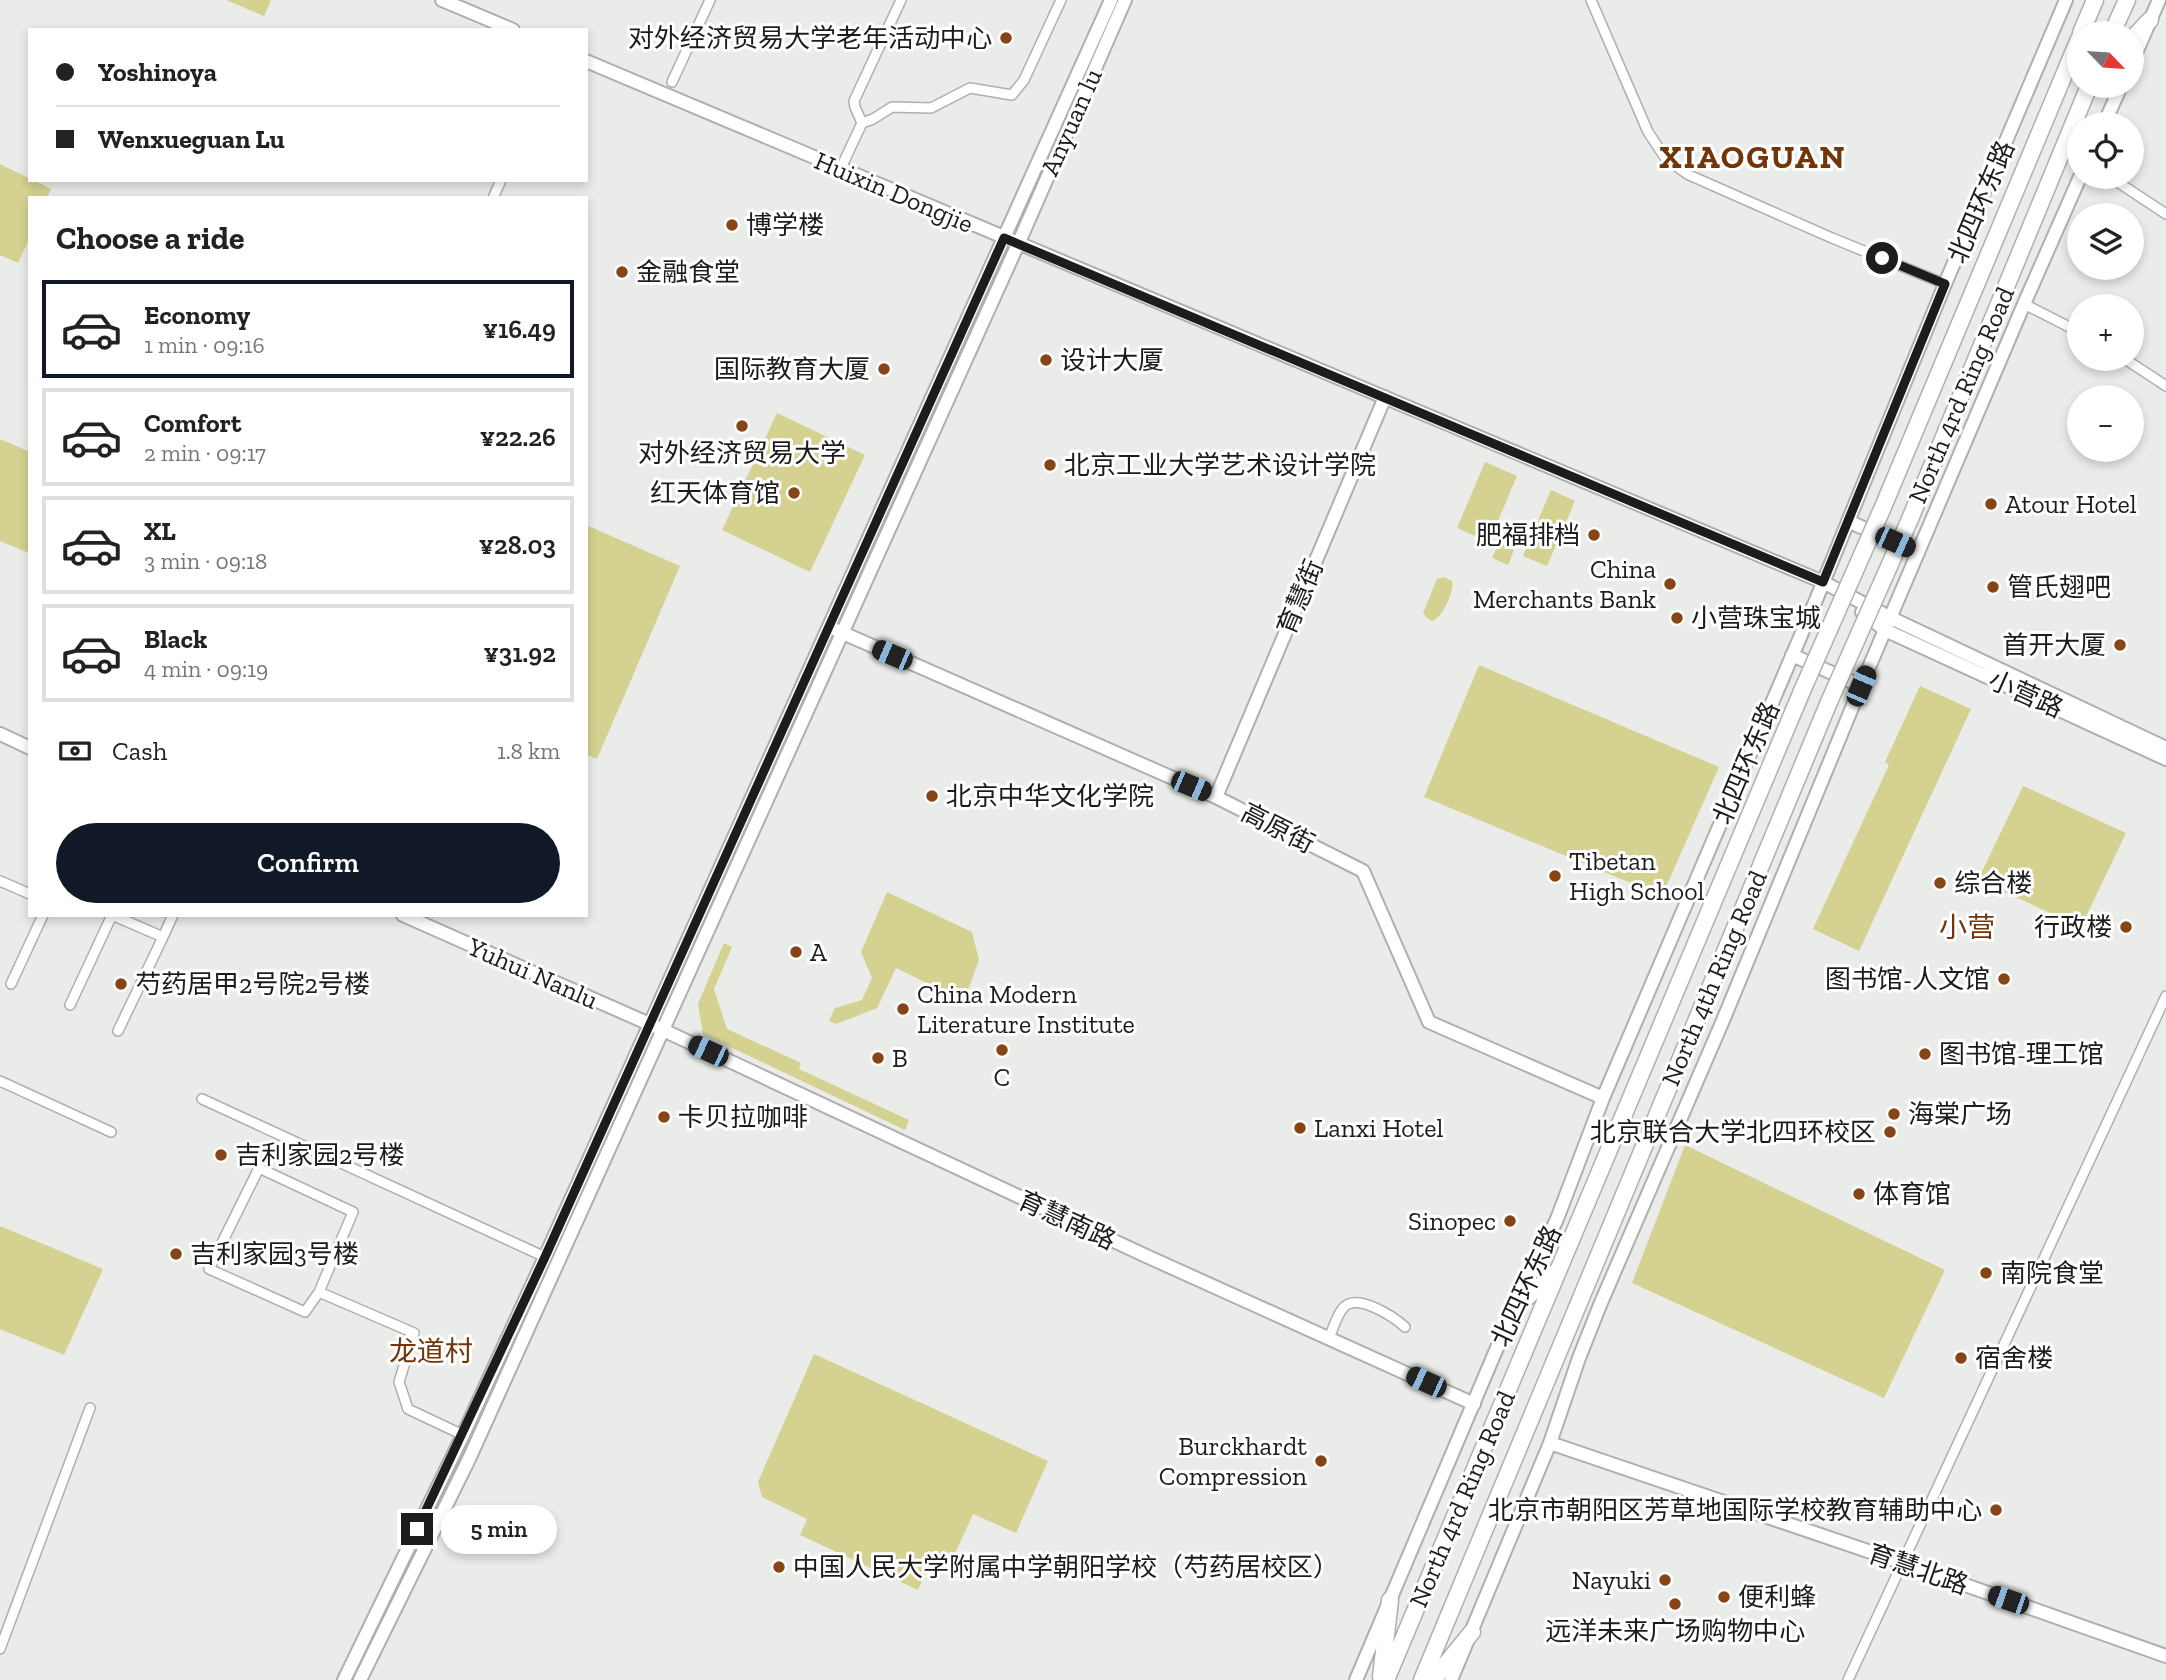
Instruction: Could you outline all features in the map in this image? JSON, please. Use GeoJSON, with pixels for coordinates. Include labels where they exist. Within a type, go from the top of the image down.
{"type":"FeatureCollection","features":[{"type":"Feature","properties":{"kind":"highway"},"geometry":{"type":"LineString","coordinates":[[2082,0],[2082,21]]}},
{"type":"Feature","properties":{"kind":"highway","name":"北四环东路"},"geometry":{"type":"LineString","coordinates":[[2087,21],[2095,0]]}},
{"type":"Feature","properties":{"kind":"highway"},"geometry":{"type":"LineString","coordinates":[[2117,21],[2127,0]]}},
{"type":"Feature","properties":{"kind":"highway"},"geometry":{"type":"LineString","coordinates":[[2144,26],[2150,20]]}},
{"type":"Feature","properties":{"kind":"highway","name":"北四环东路"},"geometry":{"type":"LineString","coordinates":[[1883,507],[2067,69]]}},
{"type":"Feature","properties":{"kind":"highway","name":"North 4rd Ring Road"},"geometry":{"type":"LineString","coordinates":[[1829,702],[1910,519],[2084,98]]}},
{"type":"Feature","properties":{"kind":"highway","name":"North 4rd Ring Road"},"geometry":{"type":"LineString","coordinates":[[1383,1680],[1802,691],[1883,507]]}},
{"type":"Feature","properties":{"kind":"highway","name":"North 4th Ring Road"},"geometry":{"type":"LineString","coordinates":[[1422,1680],[1829,702]]}},
{"type":"Feature","properties":{"kind":"highway"},"geometry":{"type":"LineString","coordinates":[[1519,1304],[1559,1269]]}},
{"type":"Feature","properties":{"kind":"highway"},"geometry":{"type":"LineString","coordinates":[[1383,1680],[1390,1600]]}},
{"type":"Feature","properties":{"kind":"highway"},"geometry":{"type":"LineString","coordinates":[[1433,1680],[1472,1632]]}},
{"type":"Feature","properties":{"kind":"street"},"geometry":{"type":"LineString","coordinates":[[442,0],[508,28]]}},
{"type":"Feature","properties":{"kind":"street"},"geometry":{"type":"LineString","coordinates":[[672,82],[709,0]]}},
{"type":"Feature","properties":{"kind":"street"},"geometry":{"type":"LineString","coordinates":[[862,123],[854,101],[901,0]]}},
{"type":"Feature","properties":{"kind":"street"},"geometry":{"type":"LineString","coordinates":[[840,170],[862,123],[892,107],[931,108],[970,88],[1012,95],[1024,80],[1061,0]]}},
{"type":"Feature","properties":{"kind":"street","name":"Anyuan lu"},"geometry":{"type":"LineString","coordinates":[[656,1028],[829,627],[1111,0]]}},
{"type":"Feature","properties":{"kind":"street","name":"Anyuan lu"},"geometry":{"type":"LineString","coordinates":[[656,1028],[842,633],[1125,0]]}},
{"type":"Feature","properties":{"kind":"street"},"geometry":{"type":"LineString","coordinates":[[1591,0],[1648,132],[1665,159],[1701,180],[1945,284]]}},
{"type":"Feature","properties":{"kind":"street","name":"北四环东路"},"geometry":{"type":"LineString","coordinates":[[1356,1680],[1502,1336],[1557,1219],[1603,1098],[1823,582],[1945,284],[2066,0]]}},
{"type":"Feature","properties":{"kind":"street"},"geometry":{"type":"LineString","coordinates":[[2144,34],[2159,0]]}},
{"type":"Feature","properties":{"kind":"street","name":"Huixin Dongjie"},"geometry":{"type":"LineString","coordinates":[[588,62],[1823,582],[1888,624]]}},
{"type":"Feature","properties":{"kind":"street"},"geometry":{"type":"LineString","coordinates":[[1451,1680],[1550,1443],[1600,1305],[1724,1018],[1861,686],[2075,189]]}},
{"type":"Feature","properties":{"kind":"street"},"geometry":{"type":"LineString","coordinates":[[2128,189],[2166,215]]}},
{"type":"Feature","properties":{"kind":"street"},"geometry":{"type":"LineString","coordinates":[[2024,304],[2067,326]]}},
{"type":"Feature","properties":{"kind":"street"},"geometry":{"type":"LineString","coordinates":[[2143,371],[2166,386]]}},
{"type":"Feature","properties":{"kind":"street","name":"育慧街"},"geometry":{"type":"LineString","coordinates":[[1216,797],[1385,397]]}},
{"type":"Feature","properties":{"kind":"street"},"geometry":{"type":"LineString","coordinates":[[1848,521],[1918,553]]}},
{"type":"Feature","properties":{"kind":"street","name":"小营路"},"geometry":{"type":"LineString","coordinates":[[1888,624],[2166,748]]}},
{"type":"Feature","properties":{"kind":"street","name":"小营路"},"geometry":{"type":"LineString","coordinates":[[1888,624],[2166,759]]}},
{"type":"Feature","properties":{"kind":"street","name":"高原街"},"geometry":{"type":"LineString","coordinates":[[829,627],[1216,797],[1363,871],[1429,1022],[1603,1098]]}},
{"type":"Feature","properties":{"kind":"street"},"geometry":{"type":"LineString","coordinates":[[1792,655],[1861,686]]}},
{"type":"Feature","properties":{"kind":"street"},"geometry":{"type":"LineString","coordinates":[[0,734],[28,747]]}},
{"type":"Feature","properties":{"kind":"street"},"geometry":{"type":"LineString","coordinates":[[0,881],[28,893]]}},
{"type":"Feature","properties":{"kind":"street"},"geometry":{"type":"LineString","coordinates":[[11,984],[42,917]]}},
{"type":"Feature","properties":{"kind":"street"},"geometry":{"type":"LineString","coordinates":[[70,1005],[111,917]]}},
{"type":"Feature","properties":{"kind":"street"},"geometry":{"type":"LineString","coordinates":[[117,917],[163,937]]}},
{"type":"Feature","properties":{"kind":"street"},"geometry":{"type":"LineString","coordinates":[[118,1031],[172,917]]}},
{"type":"Feature","properties":{"kind":"street","name":"Yuhui Nanlu"},"geometry":{"type":"LineString","coordinates":[[406,917],[656,1028]]}},
{"type":"Feature","properties":{"kind":"street"},"geometry":{"type":"LineString","coordinates":[[1848,1680],[2166,996]]}},
{"type":"Feature","properties":{"kind":"street"},"geometry":{"type":"LineString","coordinates":[[344,1680],[656,1028]]}},
{"type":"Feature","properties":{"kind":"street"},"geometry":{"type":"LineString","coordinates":[[360,1680],[469,1459],[656,1028]]}},
{"type":"Feature","properties":{"kind":"street","name":"育慧南路"},"geometry":{"type":"LineString","coordinates":[[656,1028],[1144,1255],[1474,1404]]}},
{"type":"Feature","properties":{"kind":"street"},"geometry":{"type":"LineString","coordinates":[[0,1081],[111,1132]]}},
{"type":"Feature","properties":{"kind":"street"},"geometry":{"type":"LineString","coordinates":[[202,1099],[545,1257]]}},
{"type":"Feature","properties":{"kind":"street"},"geometry":{"type":"LineString","coordinates":[[259,1168],[354,1212],[319,1292],[305,1312],[209,1269],[259,1168]]}},
{"type":"Feature","properties":{"kind":"street"},"geometry":{"type":"LineString","coordinates":[[319,1292],[414,1333],[399,1382],[408,1409],[463,1435]]}},
{"type":"Feature","properties":{"kind":"street"},"geometry":{"type":"LineString","coordinates":[[1329,1338],[1345,1305],[1350,1304],[1367,1305],[1386,1312],[1405,1327]]}},
{"type":"Feature","properties":{"kind":"street"},"geometry":{"type":"LineString","coordinates":[[0,1649],[90,1408]]}},
{"type":"Feature","properties":{"kind":"street","name":"育慧北路"},"geometry":{"type":"LineString","coordinates":[[1550,1443],[2166,1656]]}},
{"type":"Feature","properties":{"kind":"shaded area"},"geometry":{"type":"Polygon","coordinates":[[[226,0],[271,0],[264,16],[226,0]]]}},
{"type":"Feature","properties":{"kind":"shaded area"},"geometry":{"type":"Polygon","coordinates":[[[0,164],[28,178],[28,182],[37,182],[51,189],[48,196],[28,196],[28,241],[18,263],[0,255],[0,164]]]}},
{"type":"Feature","properties":{"kind":"shaded area","name":"红天体育馆"},"geometry":{"type":"Polygon","coordinates":[[[777,413],[865,455],[810,572],[722,530],[777,413]]]}},
{"type":"Feature","properties":{"kind":"shaded area"},"geometry":{"type":"Polygon","coordinates":[[[0,439],[28,451],[28,553],[0,541],[0,439]]]}},
{"type":"Feature","properties":{"kind":"shaded area"},"geometry":{"type":"Polygon","coordinates":[[[1485,462],[1517,476],[1489,542],[1457,528],[1485,462]]]}},
{"type":"Feature","properties":{"kind":"shaded area"},"geometry":{"type":"Polygon","coordinates":[[[1551,490],[1575,501],[1547,566],[1523,556],[1551,490]]]}},
{"type":"Feature","properties":{"kind":"shaded area"},"geometry":{"type":"Polygon","coordinates":[[[588,526],[680,566],[597,759],[588,755],[588,526]]]}},
{"type":"Feature","properties":{"kind":"shaded area"},"geometry":{"type":"Polygon","coordinates":[[[1499,543],[1514,550],[1508,565],[1492,558],[1499,543]]]}},
{"type":"Feature","properties":{"kind":"shaded area"},"geometry":{"type":"Polygon","coordinates":[[[1444,577],[1452,581],[1451,591],[1444,609],[1432,621],[1423,613],[1437,579],[1444,577]]]}},
{"type":"Feature","properties":{"kind":"shaded area"},"geometry":{"type":"Polygon","coordinates":[[[1479,665],[1719,767],[1662,896],[1424,797],[1479,665]]]}},
{"type":"Feature","properties":{"kind":"shaded area"},"geometry":{"type":"Polygon","coordinates":[[[1920,686],[1971,709],[1859,951],[1813,929],[1889,765],[1885,762],[1920,686]]]}},
{"type":"Feature","properties":{"kind":"shaded area"},"geometry":{"type":"Polygon","coordinates":[[[2023,786],[2126,833],[2081,927],[1978,880],[2023,786]]]}},
{"type":"Feature","properties":{"kind":"shaded area"},"geometry":{"type":"Polygon","coordinates":[[[887,892],[972,932],[979,960],[964,1001],[896,968],[877,1008],[836,1024],[829,1021],[835,1008],[862,1000],[872,978],[861,952],[887,892]]]}},
{"type":"Feature","properties":{"kind":"shaded area"},"geometry":{"type":"Polygon","coordinates":[[[724,943],[732,947],[714,989],[727,1029],[801,1063],[799,1069],[909,1120],[905,1130],[703,1034],[698,1004],[724,943]]]}},
{"type":"Feature","properties":{"kind":"shaded area"},"geometry":{"type":"Polygon","coordinates":[[[1685,1145],[1945,1270],[1884,1398],[1632,1283],[1685,1145]]]}},
{"type":"Feature","properties":{"kind":"shaded area"},"geometry":{"type":"Polygon","coordinates":[[[0,1226],[103,1269],[64,1355],[0,1329],[0,1226]]]}},
{"type":"Feature","properties":{"kind":"shaded area"},"geometry":{"type":"Polygon","coordinates":[[[814,1354],[1048,1461],[1016,1533],[973,1514],[946,1573],[930,1565],[918,1590],[800,1535],[807,1519],[762,1497],[758,1482],[814,1354]]]}},
{"type":"Feature","properties":{"kind":"place","name":"对外经济贸易大学老年活动中心"},"geometry":{"type":"Point","coordinates":[1006,38]}},
{"type":"Feature","properties":{"kind":"place","name":"博学楼"},"geometry":{"type":"Point","coordinates":[732,225]}},
{"type":"Feature","properties":{"kind":"place","name":"金融食堂"},"geometry":{"type":"Point","coordinates":[622,272]}},
{"type":"Feature","properties":{"kind":"place","name":"设计大厦"},"geometry":{"type":"Point","coordinates":[1046,360]}},
{"type":"Feature","properties":{"kind":"place","name":"国际教育大厦"},"geometry":{"type":"Point","coordinates":[884,369]}},
{"type":"Feature","properties":{"kind":"place","name":"对外经济贸易大学"},"geometry":{"type":"Point","coordinates":[742,426]}},
{"type":"Feature","properties":{"kind":"place","name":"北京工业大学艺术设计学院"},"geometry":{"type":"Point","coordinates":[1050,465]}},
{"type":"Feature","properties":{"kind":"place","name":"红天体育馆"},"geometry":{"type":"Point","coordinates":[794,493]}},
{"type":"Feature","properties":{"kind":"place","name":"Atour Hotel"},"geometry":{"type":"Point","coordinates":[1991,504]}},
{"type":"Feature","properties":{"kind":"place","name":"肥福排档"},"geometry":{"type":"Point","coordinates":[1594,535]}},
{"type":"Feature","properties":{"kind":"place","name":"China Merchants Bank"},"geometry":{"type":"Point","coordinates":[1670,584]}},
{"type":"Feature","properties":{"kind":"place","name":"管氏翅吧"},"geometry":{"type":"Point","coordinates":[1993,587]}},
{"type":"Feature","properties":{"kind":"place","name":"小营珠宝城"},"geometry":{"type":"Point","coordinates":[1677,618]}},
{"type":"Feature","properties":{"kind":"place","name":"首开大厦"},"geometry":{"type":"Point","coordinates":[2120,645]}},
{"type":"Feature","properties":{"kind":"place","name":"北京中华文化学院"},"geometry":{"type":"Point","coordinates":[932,796]}},
{"type":"Feature","properties":{"kind":"place","name":"Tibetan High School"},"geometry":{"type":"Point","coordinates":[1555,876]}},
{"type":"Feature","properties":{"kind":"place","name":"综合楼"},"geometry":{"type":"Point","coordinates":[1940,883]}},
{"type":"Feature","properties":{"kind":"place","name":"行政楼"},"geometry":{"type":"Point","coordinates":[2126,927]}},
{"type":"Feature","properties":{"kind":"place","name":"A"},"geometry":{"type":"Point","coordinates":[796,952]}},
{"type":"Feature","properties":{"kind":"place","name":"图书馆-人文馆"},"geometry":{"type":"Point","coordinates":[2004,979]}},
{"type":"Feature","properties":{"kind":"place","name":"芍药居甲2号院2号楼"},"geometry":{"type":"Point","coordinates":[121,984]}},
{"type":"Feature","properties":{"kind":"place","name":"China Modern Literature Institute"},"geometry":{"type":"Point","coordinates":[903,1009]}},
{"type":"Feature","properties":{"kind":"place","name":"C"},"geometry":{"type":"Point","coordinates":[1002,1050]}},
{"type":"Feature","properties":{"kind":"place","name":"图书馆-理工馆"},"geometry":{"type":"Point","coordinates":[1925,1054]}},
{"type":"Feature","properties":{"kind":"place","name":"B"},"geometry":{"type":"Point","coordinates":[878,1058]}},
{"type":"Feature","properties":{"kind":"place","name":"海棠广场"},"geometry":{"type":"Point","coordinates":[1894,1114]}},
{"type":"Feature","properties":{"kind":"place","name":"卡贝拉咖啡"},"geometry":{"type":"Point","coordinates":[664,1117]}},
{"type":"Feature","properties":{"kind":"place","name":"Lanxi Hotel"},"geometry":{"type":"Point","coordinates":[1300,1128]}},
{"type":"Feature","properties":{"kind":"place","name":"北京联合大学北四环校区"},"geometry":{"type":"Point","coordinates":[1890,1132]}},
{"type":"Feature","properties":{"kind":"place","name":"吉利家园2号楼"},"geometry":{"type":"Point","coordinates":[221,1155]}},
{"type":"Feature","properties":{"kind":"place","name":"体育馆"},"geometry":{"type":"Point","coordinates":[1859,1194]}},
{"type":"Feature","properties":{"kind":"place","name":"Sinopec"},"geometry":{"type":"Point","coordinates":[1510,1221]}},
{"type":"Feature","properties":{"kind":"place","name":"吉利家园3号楼"},"geometry":{"type":"Point","coordinates":[176,1254]}},
{"type":"Feature","properties":{"kind":"place","name":"南院食堂"},"geometry":{"type":"Point","coordinates":[1986,1273]}},
{"type":"Feature","properties":{"kind":"place","name":"宿舍楼"},"geometry":{"type":"Point","coordinates":[1961,1358]}},
{"type":"Feature","properties":{"kind":"place","name":"Burckhardt Compression"},"geometry":{"type":"Point","coordinates":[1321,1461]}},
{"type":"Feature","properties":{"kind":"place","name":"北京市朝阳区芳草地国际学校教育辅助中心"},"geometry":{"type":"Point","coordinates":[1996,1510]}},
{"type":"Feature","properties":{"kind":"place","name":"中国人民大学附属中学朝阳学校（芍药居校区）"},"geometry":{"type":"Point","coordinates":[779,1567]}},
{"type":"Feature","properties":{"kind":"place","name":"Nayuki"},"geometry":{"type":"Point","coordinates":[1665,1580]}},
{"type":"Feature","properties":{"kind":"place","name":"便利蜂"},"geometry":{"type":"Point","coordinates":[1724,1597]}},
{"type":"Feature","properties":{"kind":"place","name":"远洋未来广场购物中心"},"geometry":{"type":"Point","coordinates":[1675,1604]}},
{"type":"Feature","properties":{"kind":"district","name":"XIAOGUAN"},"geometry":{"type":"Point","coordinates":[1753,156]}},
{"type":"Feature","properties":{"kind":"district","name":"小营"},"geometry":{"type":"Point","coordinates":[1967,927]}},
{"type":"Feature","properties":{"kind":"district","name":"龙道村"},"geometry":{"type":"Point","coordinates":[431,1351]}},
{"type":"Feature","properties":{"kind":"route"},"geometry":{"type":"LineString","coordinates":[[417,1529],[545,1257],[1004,238],[1823,582],[1945,284],[1882,258]]}}]}
